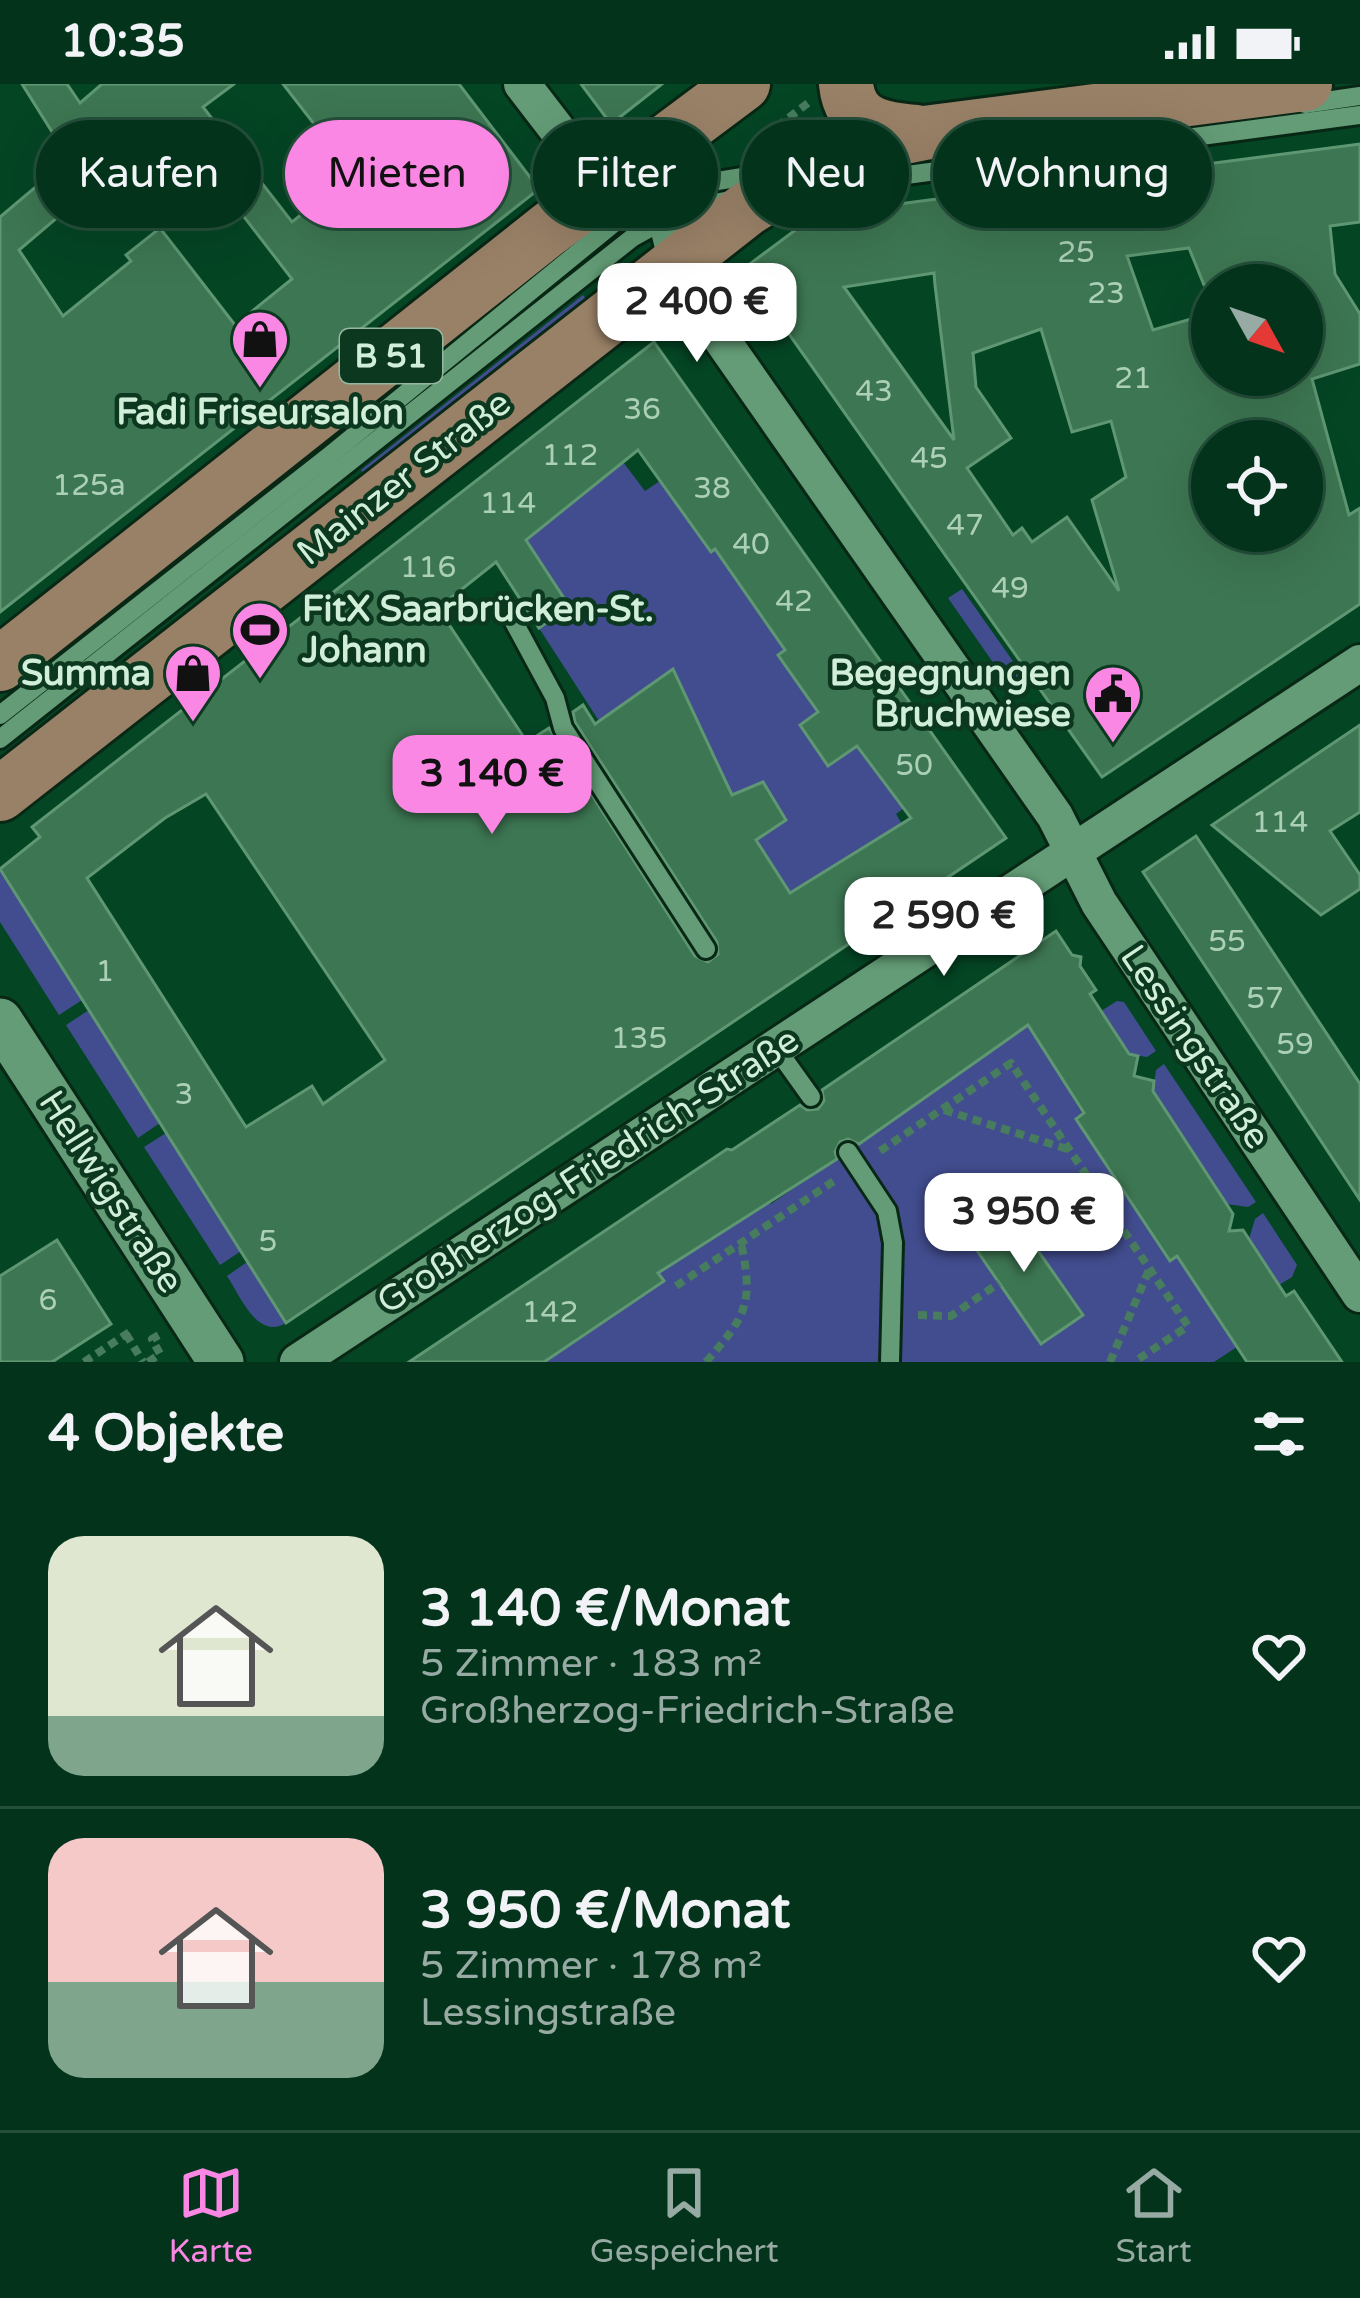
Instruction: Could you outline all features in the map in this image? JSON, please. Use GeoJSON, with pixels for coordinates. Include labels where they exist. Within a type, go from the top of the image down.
{"type":"FeatureCollection","features":[{"type":"Feature","properties":{"kind":"main road","name":"B 51"},"geometry":{"type":"LineString","coordinates":[[695,120],[742,84]]}},
{"type":"Feature","properties":{"kind":"main road","name":"B 51"},"geometry":{"type":"LineString","coordinates":[[909,130],[1305,84]]}},
{"type":"Feature","properties":{"kind":"main road"},"geometry":{"type":"LineString","coordinates":[[830,91],[854,112],[875,120]]}},
{"type":"Feature","properties":{"kind":"main road","name":"B 51"},"geometry":{"type":"LineString","coordinates":[[0,664],[551,228]]}},
{"type":"Feature","properties":{"kind":"main road","name":"Mainzer Straße"},"geometry":{"type":"LineString","coordinates":[[0,794],[665,228]]}},
{"type":"Feature","properties":{"kind":"street"},"geometry":{"type":"LineString","coordinates":[[522,84],[550,120]]}},
{"type":"Feature","properties":{"kind":"street","name":"Lessingstraße"},"geometry":{"type":"LineString","coordinates":[[670,228],[698,307],[1055,816],[1099,903],[1360,1294]]}},
{"type":"Feature","properties":{"kind":"street","name":"Großherzog-Friedrich-Straße"},"geometry":{"type":"LineString","coordinates":[[298,1362],[1360,663]]}},
{"type":"Feature","properties":{"kind":"street","name":"Hellwigstraße"},"geometry":{"type":"LineString","coordinates":[[0,1022],[210,1358]]}},
{"type":"Feature","properties":{"kind":"lane"},"geometry":{"type":"LineString","coordinates":[[909,155],[1360,97]]}},
{"type":"Feature","properties":{"kind":"lane"},"geometry":{"type":"LineString","coordinates":[[909,159],[1360,115]]}},
{"type":"Feature","properties":{"kind":"lane"},"geometry":{"type":"LineString","coordinates":[[0,715],[608,228]]}},
{"type":"Feature","properties":{"kind":"lane"},"geometry":{"type":"LineString","coordinates":[[0,739],[632,238],[660,228]]}},
{"type":"Feature","properties":{"kind":"lane"},"geometry":{"type":"LineString","coordinates":[[508,613],[555,698],[563,728],[706,949]]}},
{"type":"Feature","properties":{"kind":"lane"},"geometry":{"type":"LineString","coordinates":[[776,1048],[811,1097]]}},
{"type":"Feature","properties":{"kind":"lane"},"geometry":{"type":"LineString","coordinates":[[853,1158],[887,1210],[893,1243],[890,1362]]}},
{"type":"Feature","properties":{"kind":"path"},"geometry":{"type":"LineString","coordinates":[[810,120],[830,91]]}},
{"type":"Feature","properties":{"kind":"path"},"geometry":{"type":"LineString","coordinates":[[676,1286],[853,1158],[943,1110],[1011,1064],[1188,1326],[1134,1362]]}},
{"type":"Feature","properties":{"kind":"path"},"geometry":{"type":"LineString","coordinates":[[943,1110],[1069,1149]]}},
{"type":"Feature","properties":{"kind":"path"},"geometry":{"type":"LineString","coordinates":[[706,1362],[740,1324],[749,1279],[741,1243]]}},
{"type":"Feature","properties":{"kind":"path"},"geometry":{"type":"LineString","coordinates":[[1110,1362],[1149,1269]]}},
{"type":"Feature","properties":{"kind":"path"},"geometry":{"type":"LineString","coordinates":[[892,1314],[950,1316],[999,1283]]}},
{"type":"Feature","properties":{"kind":"path"},"geometry":{"type":"LineString","coordinates":[[83,1362],[128,1333],[145,1362],[160,1354],[152,1339],[162,1333]]}},
{"type":"Feature","properties":{"kind":"shaded area"},"geometry":{"type":"Polygon","coordinates":[[[583,295],[592,307],[370,481],[361,470],[583,295]]]}},
{"type":"Feature","properties":{"kind":"shaded area"},"geometry":{"type":"Polygon","coordinates":[[[623,462],[645,491],[660,481],[711,552],[715,549],[785,650],[779,655],[872,762],[904,808],[896,814],[902,824],[790,893],[756,840],[786,819],[763,783],[732,795],[672,669],[599,721],[539,628],[569,605],[542,565],[516,548],[623,462]]]}},
{"type":"Feature","properties":{"kind":"shaded area"},"geometry":{"type":"Polygon","coordinates":[[[962,589],[1027,681],[1013,691],[948,598],[962,589]]]}},
{"type":"Feature","properties":{"kind":"shaded area"},"geometry":{"type":"Polygon","coordinates":[[[0,871],[82,1000],[59,1015],[0,922],[0,871]]]}},
{"type":"Feature","properties":{"kind":"shaded area"},"geometry":{"type":"Polygon","coordinates":[[[1124,1002],[1156,1051],[1147,1057],[1129,1054],[1101,1011],[1124,1002]]]}},
{"type":"Feature","properties":{"kind":"shaded area"},"geometry":{"type":"Polygon","coordinates":[[[89,1010],[160,1123],[138,1138],[66,1025],[89,1010]]]}},
{"type":"Feature","properties":{"kind":"shaded area"},"geometry":{"type":"Polygon","coordinates":[[[1048,1012],[1045,1052],[1171,1260],[1177,1256],[1258,1333],[1214,1362],[544,1362],[663,1282],[658,1273],[767,1201],[771,1204],[1048,1012]]]}},
{"type":"Feature","properties":{"kind":"shaded area"},"geometry":{"type":"Polygon","coordinates":[[[1164,1064],[1256,1202],[1248,1207],[1227,1204],[1153,1091],[1156,1070],[1164,1064]]]}},
{"type":"Feature","properties":{"kind":"shaded area"},"geometry":{"type":"Polygon","coordinates":[[[166,1133],[241,1251],[220,1265],[144,1147],[166,1133]]]}},
{"type":"Feature","properties":{"kind":"shaded area"},"geometry":{"type":"Polygon","coordinates":[[[1263,1213],[1297,1265],[1292,1277],[1279,1285],[1249,1239],[1255,1219],[1263,1213]]]}},
{"type":"Feature","properties":{"kind":"shaded area"},"geometry":{"type":"Polygon","coordinates":[[[247,1262],[286,1323],[267,1326],[244,1305],[227,1276],[247,1262]]]}},
{"type":"Feature","properties":{"kind":"building"},"geometry":{"type":"Polygon","coordinates":[[[22,84],[67,84],[80,103],[102,84],[234,84],[203,107],[213,120],[45,120],[22,84]]]}},
{"type":"Feature","properties":{"kind":"building"},"geometry":{"type":"Polygon","coordinates":[[[283,84],[459,84],[486,120],[311,120],[283,84]]]}},
{"type":"Feature","properties":{"kind":"building"},"geometry":{"type":"Polygon","coordinates":[[[581,84],[662,84],[616,120],[608,120],[581,84]]]}},
{"type":"Feature","properties":{"kind":"building"},"geometry":{"type":"Polygon","coordinates":[[[1360,144],[1360,222],[1330,226],[1335,274],[1360,314],[1360,364],[1323,376],[1323,264],[1195,264],[1189,248],[1127,256],[1153,330],[1191,319],[1191,396],[1317,396],[1349,515],[1360,508],[1360,604],[1102,777],[743,269],[798,228],[909,228],[909,203],[933,199],[933,228],[1212,228],[1212,163],[1360,144]],[[934,273],[844,287],[954,440],[934,273]],[[1041,329],[973,353],[976,387],[1011,438],[967,468],[1013,535],[1022,528],[1032,542],[1067,517],[1119,591],[1092,500],[1126,477],[1111,421],[1072,432],[1041,329]]]}},
{"type":"Feature","properties":{"kind":"building"},"geometry":{"type":"Polygon","coordinates":[[[509,150],[533,181],[533,194],[509,213],[509,150]]]}},
{"type":"Feature","properties":{"kind":"building"},"geometry":{"type":"Polygon","coordinates":[[[261,182],[285,213],[285,228],[489,228],[0,612],[0,217],[36,187],[36,228],[45,228],[19,250],[63,316],[131,261],[126,255],[160,228],[235,325],[292,279],[253,228],[261,228],[261,182]]]}},
{"type":"Feature","properties":{"kind":"building"},"geometry":{"type":"Polygon","coordinates":[[[654,342],[1006,838],[286,1323],[0,869],[40,837],[32,827],[654,342]],[[638,450],[526,540],[569,606],[539,628],[496,562],[438,608],[527,742],[549,728],[695,956],[708,962],[718,954],[717,942],[575,722],[573,712],[583,705],[595,724],[673,669],[732,795],[763,782],[786,820],[756,840],[790,893],[911,818],[857,746],[828,766],[800,725],[818,712],[778,655],[785,650],[638,450]],[[206,794],[165,818],[87,878],[246,1127],[312,1086],[323,1104],[385,1060],[206,794]]]}},
{"type":"Feature","properties":{"kind":"building"},"geometry":{"type":"Polygon","coordinates":[[[1360,725],[1360,812],[1330,831],[1360,875],[1360,889],[1321,915],[1212,825],[1360,725]]]}},
{"type":"Feature","properties":{"kind":"building"},"geometry":{"type":"Polygon","coordinates":[[[1196,836],[1360,1084],[1360,1200],[1143,872],[1196,836]]]}},
{"type":"Feature","properties":{"kind":"building"},"geometry":{"type":"Polygon","coordinates":[[[1056,931],[1072,955],[1081,957],[1080,966],[1096,990],[1090,994],[1129,1054],[1138,1056],[1134,1076],[1154,1081],[1153,1091],[1233,1214],[1229,1231],[1243,1230],[1286,1296],[1294,1291],[1342,1362],[1247,1362],[1177,1256],[1170,1261],[1076,1119],[1084,1113],[1028,1025],[859,1144],[848,1139],[840,1142],[837,1159],[658,1273],[664,1281],[544,1362],[409,1362],[727,1149],[800,1105],[818,1109],[824,1101],[822,1090],[1056,931]]]}},
{"type":"Feature","properties":{"kind":"building"},"geometry":{"type":"Polygon","coordinates":[[[1006,1205],[1083,1315],[1041,1344],[965,1233],[1006,1205]]]}},
{"type":"Feature","properties":{"kind":"building"},"geometry":{"type":"Polygon","coordinates":[[[57,1240],[111,1324],[52,1362],[0,1362],[0,1276],[57,1240]]]}},
{"type":"Feature","properties":{"kind":"place","name":"Fadi Friseursalon"},"geometry":{"type":"Point","coordinates":[260,390]}},
{"type":"Feature","properties":{"kind":"place","name":"FitX Saarbrücken-St. Johann"},"geometry":{"type":"Point","coordinates":[260,681]}},
{"type":"Feature","properties":{"kind":"place","name":"Summa"},"geometry":{"type":"Point","coordinates":[193,724]}},
{"type":"Feature","properties":{"kind":"place","name":"Begegnungen Bruchwiese"},"geometry":{"type":"Point","coordinates":[1113,745]}}]}
